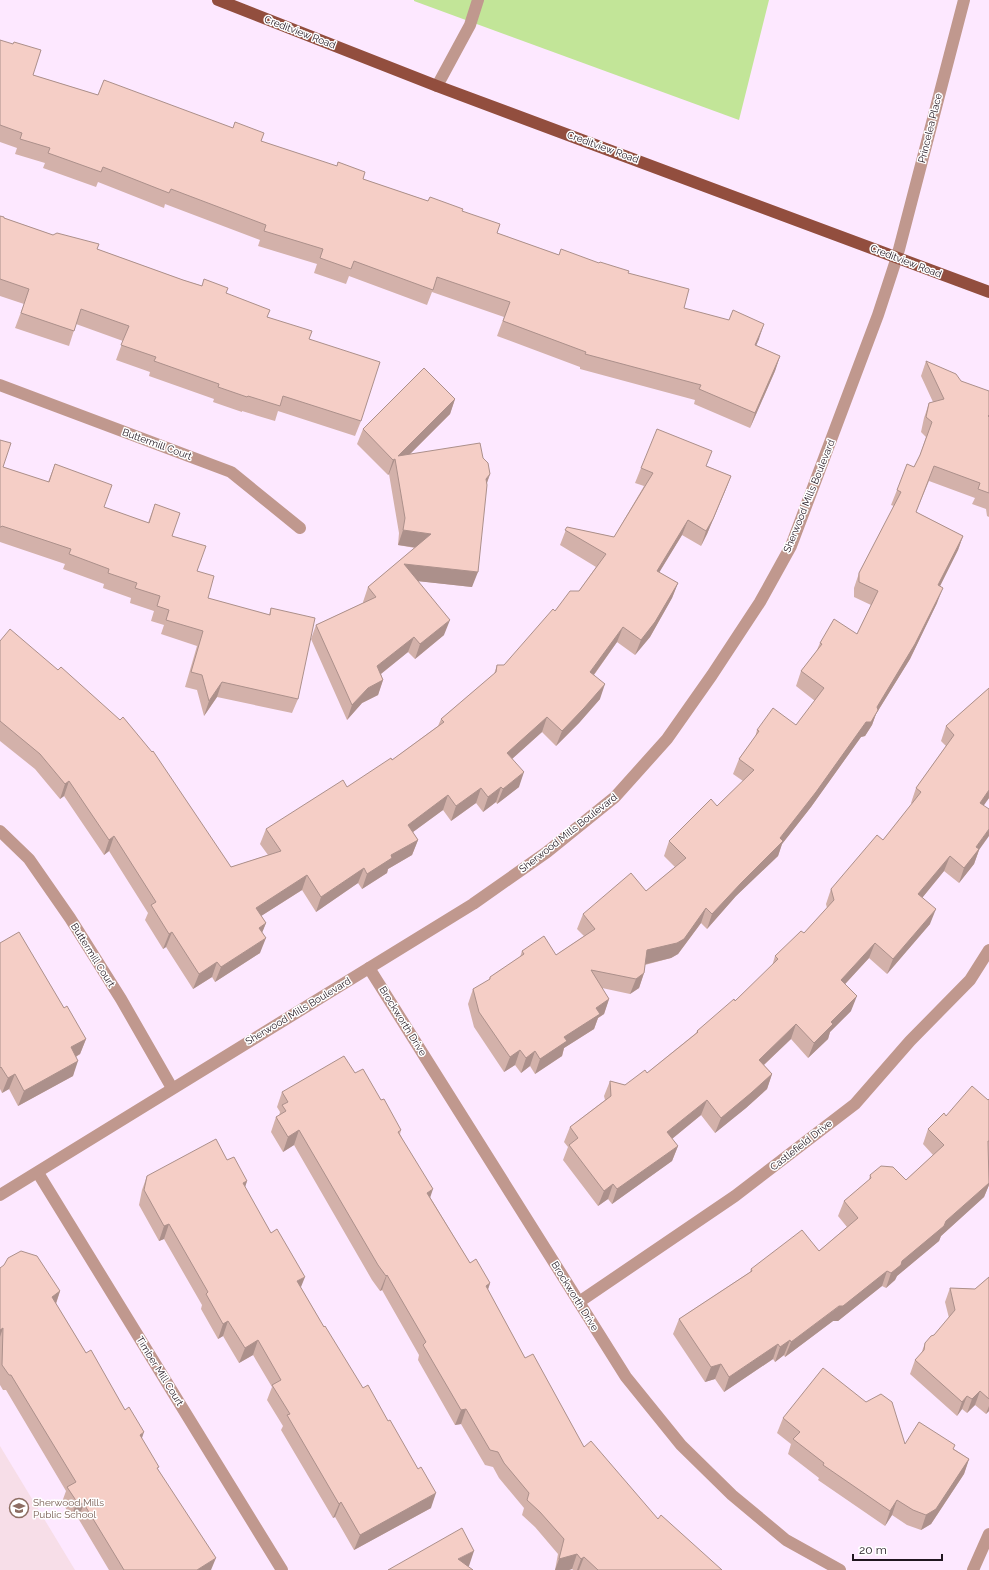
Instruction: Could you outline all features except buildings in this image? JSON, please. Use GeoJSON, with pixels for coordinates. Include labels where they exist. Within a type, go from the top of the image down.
{"type":"FeatureCollection","features":[{"type":"Feature","properties":{"kind":"main road","name":"Creditview Road"},"geometry":{"type":"LineString","coordinates":[[218,0],[437,86],[989,292]]}},
{"type":"Feature","properties":{"kind":"street"},"geometry":{"type":"LineString","coordinates":[[437,86],[470,25],[478,0]]}},
{"type":"Feature","properties":{"kind":"street","name":"Princelea Place"},"geometry":{"type":"LineString","coordinates":[[896,257],[964,0]]}},
{"type":"Feature","properties":{"kind":"street","name":"Sherwood Mills Boulevard"},"geometry":{"type":"LineString","coordinates":[[0,1195],[473,904],[547,852],[615,797],[667,739],[712,675],[760,602],[791,546],[878,315],[896,257]]}},
{"type":"Feature","properties":{"kind":"street","name":"Buttermill Court"},"geometry":{"type":"LineString","coordinates":[[0,385],[231,472],[300,528]]}},
{"type":"Feature","properties":{"kind":"street","name":"Buttermill Court"},"geometry":{"type":"LineString","coordinates":[[0,831],[29,859],[70,918],[121,999],[172,1088]]}},
{"type":"Feature","properties":{"kind":"street","name":"Castlefield Drive"},"geometry":{"type":"LineString","coordinates":[[579,1302],[735,1196],[855,1104],[910,1041],[970,980],[989,950]]}},
{"type":"Feature","properties":{"kind":"street","name":"Brockworth Drive"},"geometry":{"type":"LineString","coordinates":[[369,968],[626,1377],[681,1445],[732,1495],[786,1540],[840,1570]]}},
{"type":"Feature","properties":{"kind":"street","name":"Timber Mill Court"},"geometry":{"type":"LineString","coordinates":[[38,1173],[282,1570]]}},
{"type":"Feature","properties":{"kind":"street"},"geometry":{"type":"LineString","coordinates":[[973,1570],[989,1534]]}},
{"type":"Feature","properties":{"kind":"shaded area","name":"Sherwood Mills Public School"},"geometry":{"type":"Polygon","coordinates":[[[0,1446],[75,1570],[0,1570],[0,1446]]]}},
{"type":"Feature","properties":{"kind":"green space"},"geometry":{"type":"Polygon","coordinates":[[[414,0],[769,0],[739,120],[414,0]]]}},
{"type":"Feature","properties":{"kind":"place","name":"Sherwood Mills Public School"},"geometry":{"type":"Point","coordinates":[19,1508]}}]}
